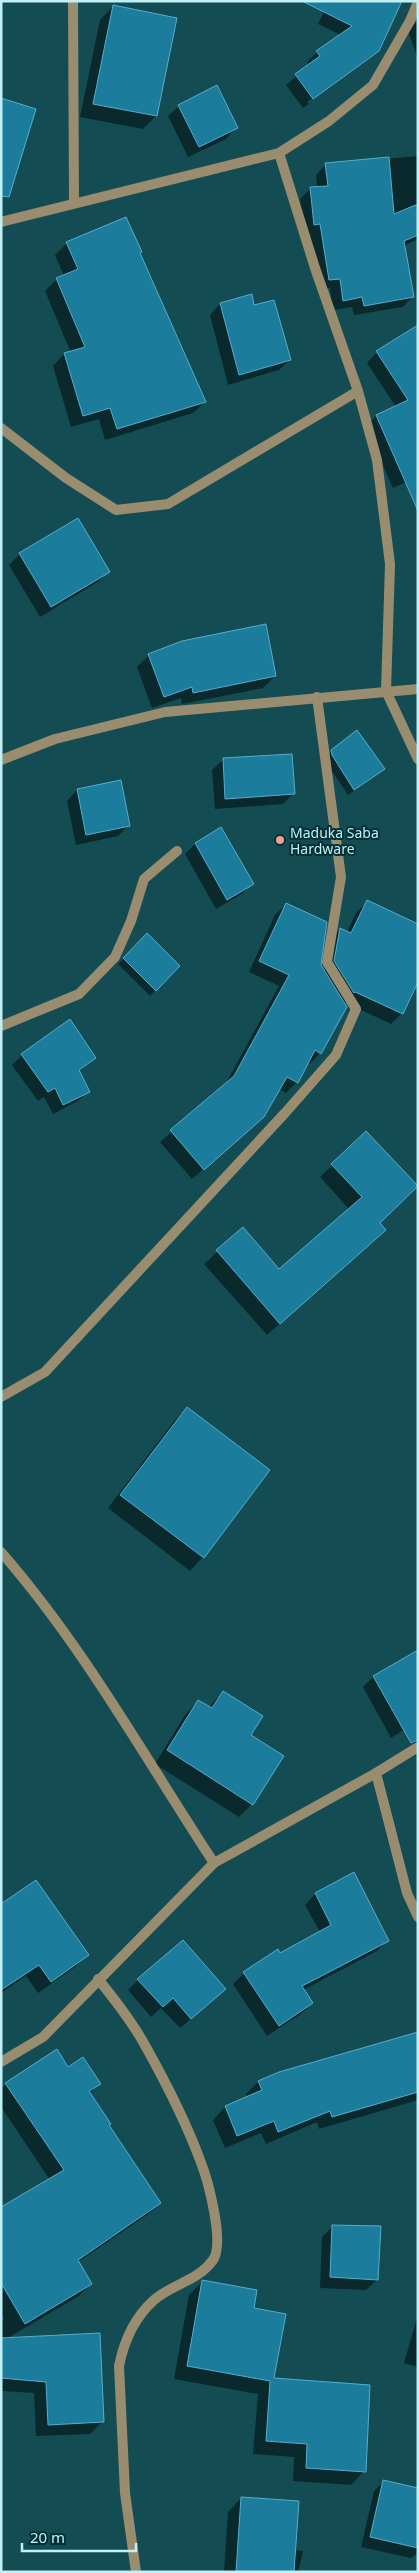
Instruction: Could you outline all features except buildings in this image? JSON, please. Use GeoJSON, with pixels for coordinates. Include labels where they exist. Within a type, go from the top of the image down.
{"type":"FeatureCollection","features":[{"type":"Feature","properties":{"kind":"street"},"geometry":{"type":"LineString","coordinates":[[73,1],[74,203]]}},
{"type":"Feature","properties":{"kind":"street"},"geometry":{"type":"LineString","coordinates":[[1,222],[280,153],[329,121],[373,85],[410,21],[418,2]]}},
{"type":"Feature","properties":{"kind":"street"},"geometry":{"type":"LineString","coordinates":[[280,153],[315,268],[358,391],[377,460],[390,564],[386,691],[418,759]]}},
{"type":"Feature","properties":{"kind":"street"},"geometry":{"type":"LineString","coordinates":[[1,428],[66,478],[116,510],[168,504],[358,391]]}},
{"type":"Feature","properties":{"kind":"street"},"geometry":{"type":"LineString","coordinates":[[1,760],[55,739],[165,712],[418,689]]}},
{"type":"Feature","properties":{"kind":"street"},"geometry":{"type":"LineString","coordinates":[[1,1397],[45,1372],[149,1262],[336,1055],[356,1009],[327,962],[341,878],[317,697]]}},
{"type":"Feature","properties":{"kind":"street"},"geometry":{"type":"LineString","coordinates":[[1,1026],[30,1012],[79,994],[115,957],[131,921],[144,879],[177,851]]}},
{"type":"Feature","properties":{"kind":"street"},"geometry":{"type":"LineString","coordinates":[[1,1552],[39,1596],[82,1654],[144,1755],[214,1863]]}},
{"type":"Feature","properties":{"kind":"street"},"geometry":{"type":"LineString","coordinates":[[1,2062],[43,2037],[214,1863],[376,1773],[418,1747]]}},
{"type":"Feature","properties":{"kind":"street"},"geometry":{"type":"LineString","coordinates":[[376,1773],[407,1893],[418,1917]]}},
{"type":"Feature","properties":{"kind":"street"},"geometry":{"type":"LineString","coordinates":[[98,1979],[126,2015],[146,2047],[168,2091],[201,2162],[218,2230],[214,2258],[201,2274],[154,2300],[131,2329],[122,2349],[119,2366],[125,2493],[136,2572]]}},
{"type":"Feature","properties":{"kind":"place","name":"Maduka Saba Hardware"},"geometry":{"type":"Point","coordinates":[280,840]}}]}
